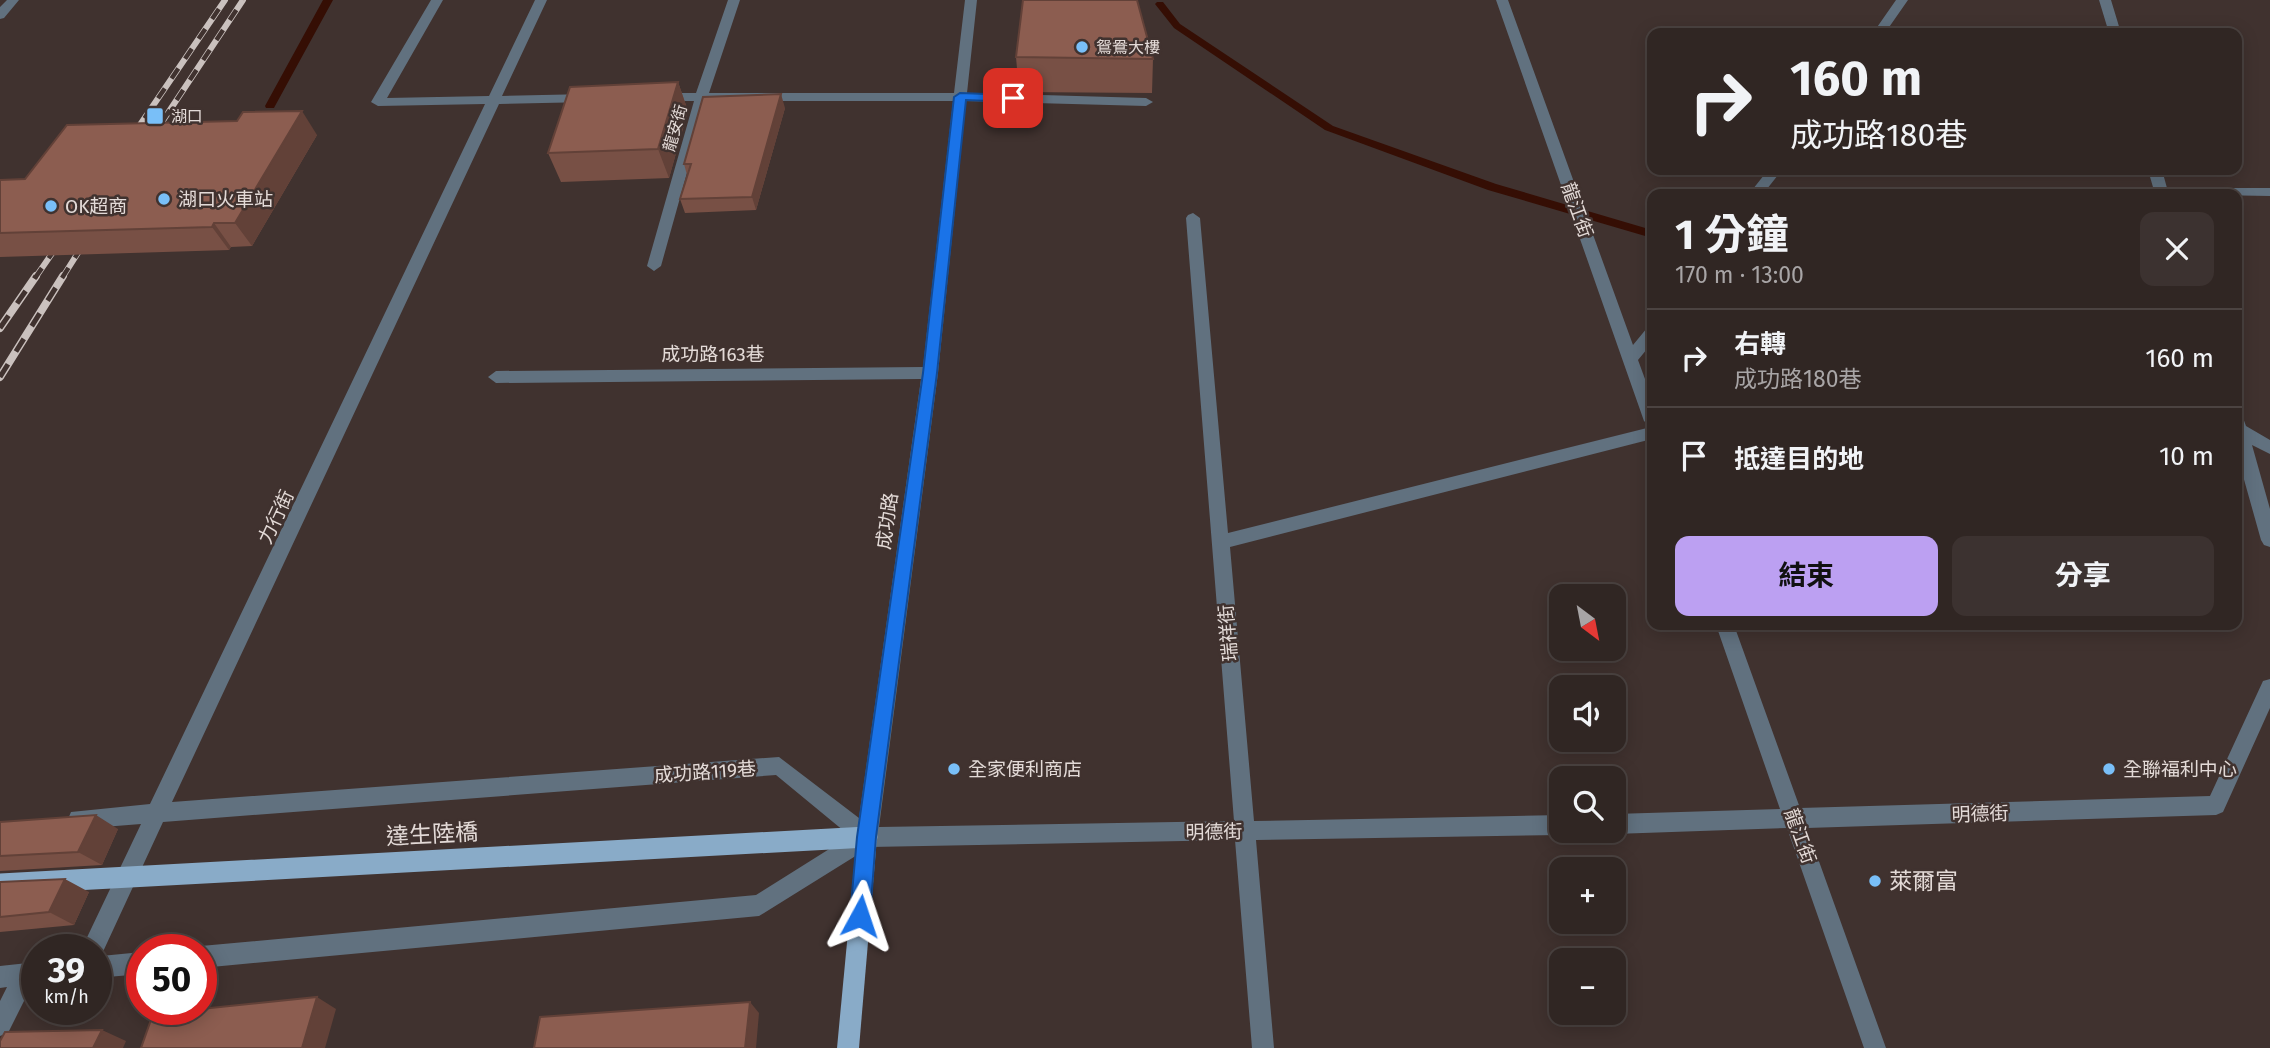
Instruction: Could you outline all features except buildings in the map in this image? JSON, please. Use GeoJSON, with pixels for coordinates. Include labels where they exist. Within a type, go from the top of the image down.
{"type":"FeatureCollection","features":[{"type":"Feature","properties":{"kind":"main road","name":"達生陸橋"},"geometry":{"type":"LineString","coordinates":[[0,884],[867,837]]}},
{"type":"Feature","properties":{"kind":"main road","name":"成功路"},"geometry":{"type":"LineString","coordinates":[[848,1048],[867,837]]}},
{"type":"Feature","properties":{"kind":"street"},"geometry":{"type":"LineString","coordinates":[[0,15],[13,0]]}},
{"type":"Feature","properties":{"kind":"street"},"geometry":{"type":"LineString","coordinates":[[437,0],[378,102],[606,98]]}},
{"type":"Feature","properties":{"kind":"street","name":"力行街"},"geometry":{"type":"LineString","coordinates":[[100,934],[541,0]]}},
{"type":"Feature","properties":{"kind":"street","name":"龍安街"},"geometry":{"type":"LineString","coordinates":[[654,266],[702,96],[734,0]]}},
{"type":"Feature","properties":{"kind":"street","name":"成功路"},"geometry":{"type":"LineString","coordinates":[[867,837],[930,373],[971,0]]}},
{"type":"Feature","properties":{"kind":"street","name":"龍江街"},"geometry":{"type":"LineString","coordinates":[[1503,0],[1647,407]]}},
{"type":"Feature","properties":{"kind":"street"},"geometry":{"type":"LineString","coordinates":[[1882,28],[1902,0]]}},
{"type":"Feature","properties":{"kind":"street"},"geometry":{"type":"LineString","coordinates":[[2105,0],[2113,28]]}},
{"type":"Feature","properties":{"kind":"street"},"geometry":{"type":"LineString","coordinates":[[647,97],[960,97],[1146,102]]}},
{"type":"Feature","properties":{"kind":"street"},"geometry":{"type":"LineString","coordinates":[[1760,189],[1771,175]]}},
{"type":"Feature","properties":{"kind":"street"},"geometry":{"type":"LineString","coordinates":[[2242,192],[2270,192]]}},
{"type":"Feature","properties":{"kind":"street","name":"瑞祥街"},"geometry":{"type":"LineString","coordinates":[[1193,218],[1263,1048]]}},
{"type":"Feature","properties":{"kind":"street"},"geometry":{"type":"LineString","coordinates":[[1630,360],[1647,338]]}},
{"type":"Feature","properties":{"kind":"street","name":"成功路163巷"},"geometry":{"type":"LineString","coordinates":[[496,377],[930,373]]}},
{"type":"Feature","properties":{"kind":"street"},"geometry":{"type":"LineString","coordinates":[[2242,427],[2270,448]]}},
{"type":"Feature","properties":{"kind":"street"},"geometry":{"type":"LineString","coordinates":[[1220,542],[1647,434]]}},
{"type":"Feature","properties":{"kind":"street"},"geometry":{"type":"LineString","coordinates":[[2242,436],[2270,540]]}},
{"type":"Feature","properties":{"kind":"street","name":"龍江街"},"geometry":{"type":"LineString","coordinates":[[1726,630],[1875,1048]]}},
{"type":"Feature","properties":{"kind":"street","name":"明德街"},"geometry":{"type":"LineString","coordinates":[[1626,824],[2216,806],[2270,687]]}},
{"type":"Feature","properties":{"kind":"street","name":"成功路119巷"},"geometry":{"type":"LineString","coordinates":[[53,821],[779,766],[867,837]]}},
{"type":"Feature","properties":{"kind":"street","name":"明德街"},"geometry":{"type":"LineString","coordinates":[[867,837],[1549,825]]}},
{"type":"Feature","properties":{"kind":"street"},"geometry":{"type":"LineString","coordinates":[[217,956],[759,905],[867,837]]}},
{"type":"Feature","properties":{"kind":"street"},"geometry":{"type":"LineString","coordinates":[[0,976],[21,975]]}},
{"type":"Feature","properties":{"kind":"street"},"geometry":{"type":"LineString","coordinates":[[0,1025],[21,990]]}},
{"type":"Feature","properties":{"kind":"waterway"},"geometry":{"type":"LineString","coordinates":[[270,106],[328,0]]}},
{"type":"Feature","properties":{"kind":"waterway"},"geometry":{"type":"LineString","coordinates":[[1160,4],[1177,26],[1329,128],[1492,187],[1647,233]]}},
{"type":"Feature","properties":{"kind":"railway"},"geometry":{"type":"LineString","coordinates":[[131,138],[225,0]]}},
{"type":"Feature","properties":{"kind":"railway"},"geometry":{"type":"LineString","coordinates":[[150,140],[243,0]]}},
{"type":"Feature","properties":{"kind":"railway"},"geometry":{"type":"LineString","coordinates":[[62,278],[88,237]]}},
{"type":"Feature","properties":{"kind":"railway"},"geometry":{"type":"LineString","coordinates":[[35,278],[62,239]]}},
{"type":"Feature","properties":{"kind":"railway"},"geometry":{"type":"LineString","coordinates":[[0,328],[36,276]]}},
{"type":"Feature","properties":{"kind":"railway"},"geometry":{"type":"LineString","coordinates":[[0,377],[63,276]]}},
{"type":"Feature","properties":{"kind":"place","name":"鴛鴦大樓"},"geometry":{"type":"Point","coordinates":[1082,47]}},
{"type":"Feature","properties":{"kind":"place","name":"湖口"},"geometry":{"type":"Point","coordinates":[155,116]}},
{"type":"Feature","properties":{"kind":"place","name":"湖口火車站"},"geometry":{"type":"Point","coordinates":[164,199]}},
{"type":"Feature","properties":{"kind":"place","name":"OK超商"},"geometry":{"type":"Point","coordinates":[51,206]}},
{"type":"Feature","properties":{"kind":"place","name":"全家便利商店"},"geometry":{"type":"Point","coordinates":[954,769]}},
{"type":"Feature","properties":{"kind":"place","name":"全聯福利中心"},"geometry":{"type":"Point","coordinates":[2109,769]}},
{"type":"Feature","properties":{"kind":"place","name":"萊爾富"},"geometry":{"type":"Point","coordinates":[1875,881]}},
{"type":"Feature","properties":{"kind":"route"},"geometry":{"type":"LineString","coordinates":[[860,916],[867,837],[930,373],[960,97],[1013,98]]}}]}
